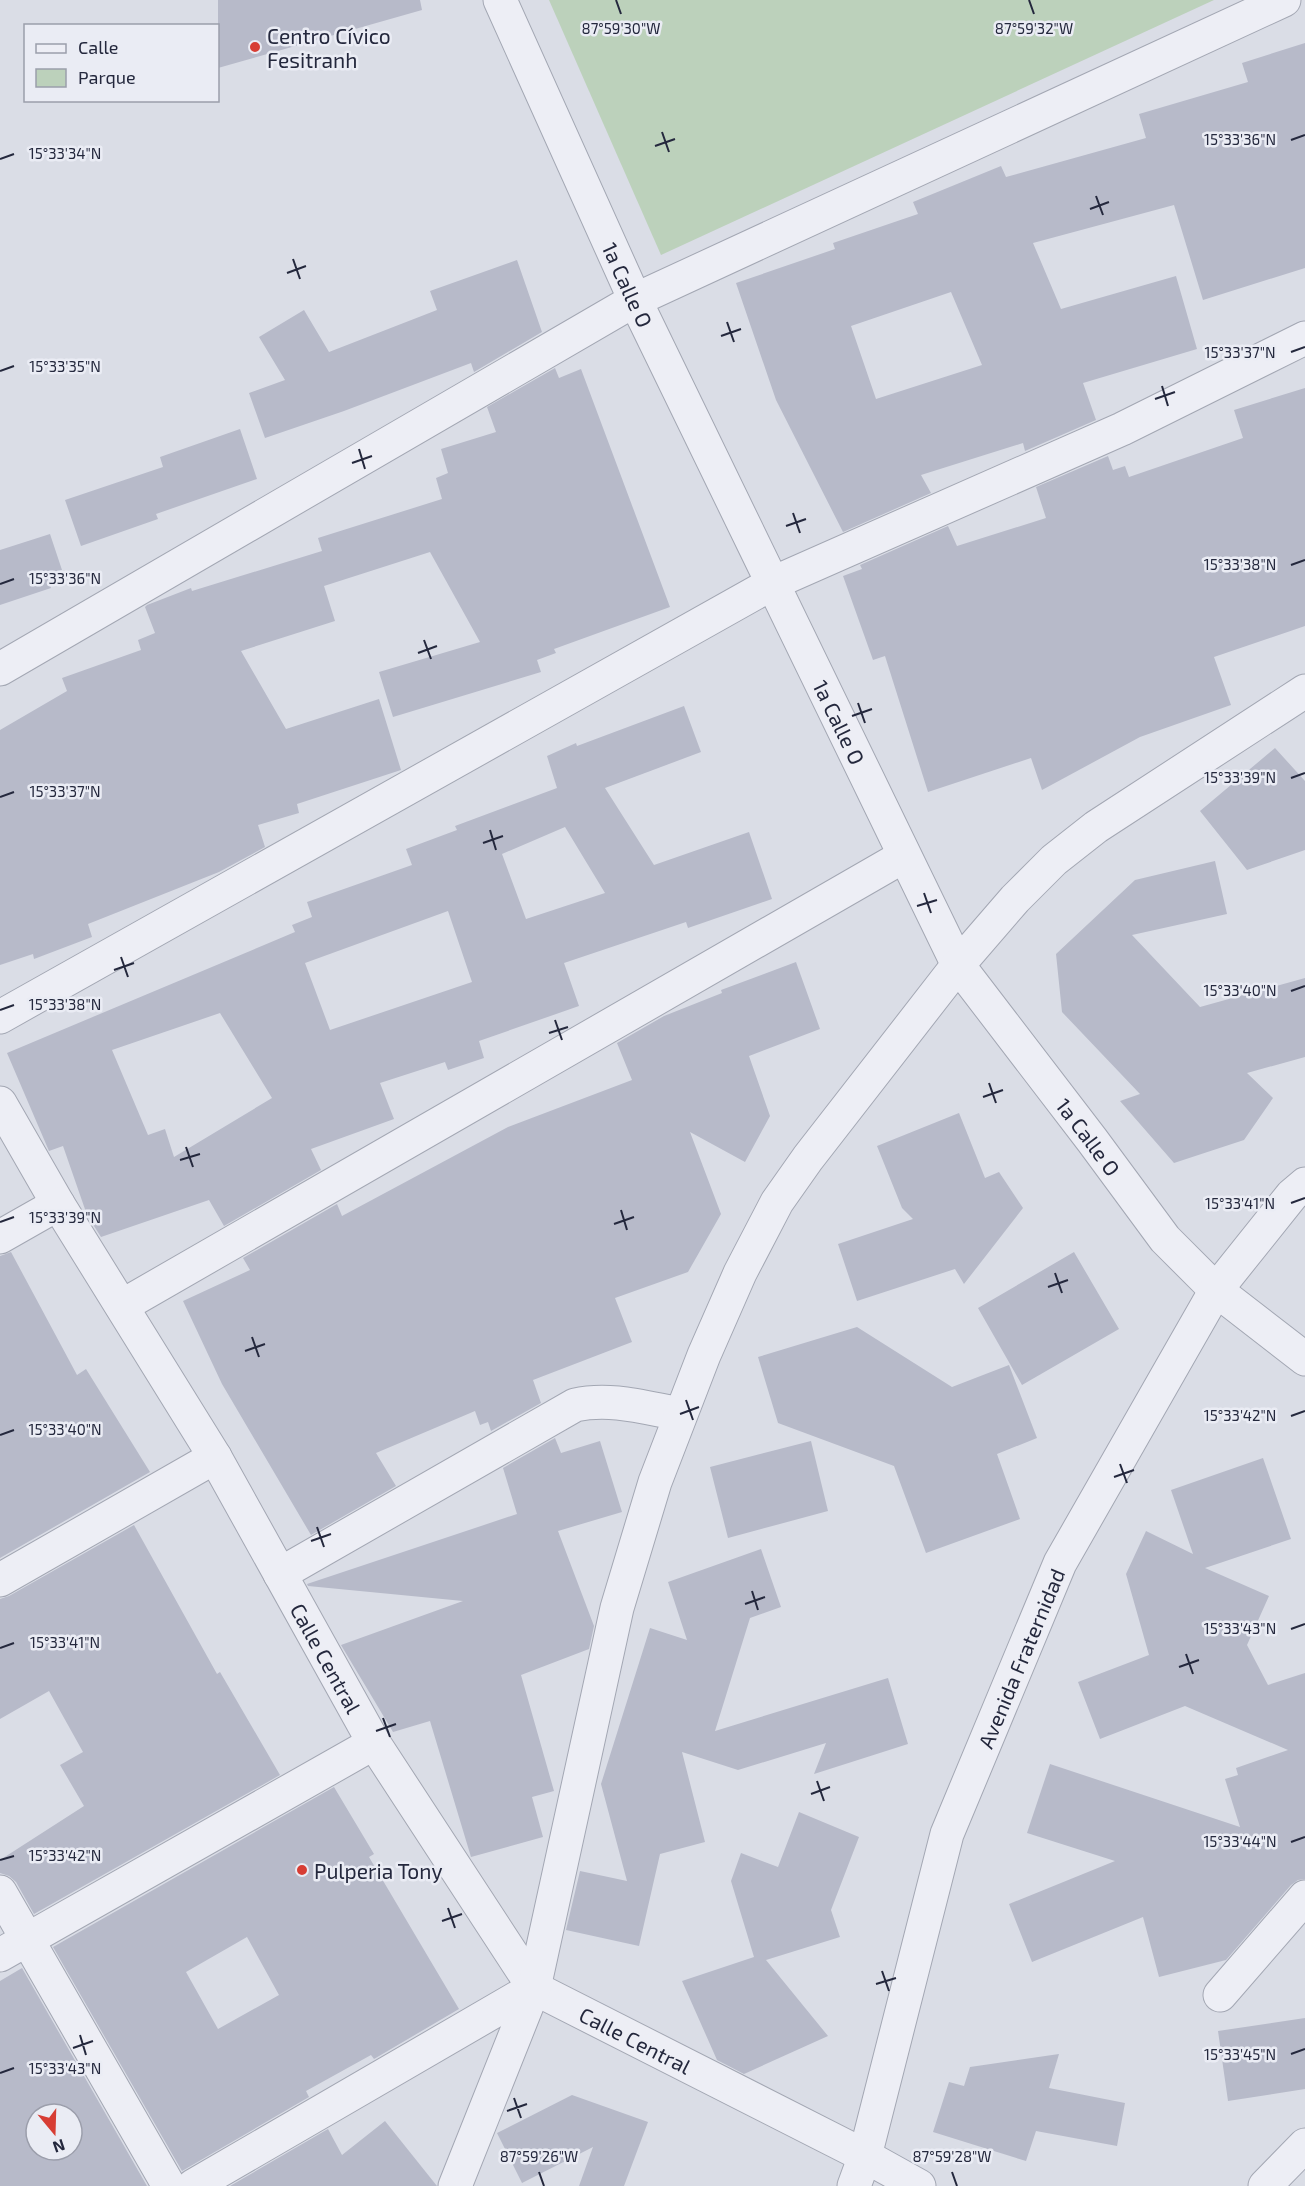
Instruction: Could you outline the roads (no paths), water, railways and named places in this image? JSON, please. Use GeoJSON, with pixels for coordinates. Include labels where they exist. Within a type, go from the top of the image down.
{"type":"FeatureCollection","features":[{"type":"Feature","properties":{"kind":"street","name":"1a Calle O"},"geometry":{"type":"LineString","coordinates":[[500,0],[635,300],[958,965],[1165,1239],[1216,1290],[1305,1359]]}},
{"type":"Feature","properties":{"kind":"street"},"geometry":{"type":"LineString","coordinates":[[0,669],[635,300],[1284,0]]}},
{"type":"Feature","properties":{"kind":"street"},"geometry":{"type":"LineString","coordinates":[[0,1017],[773,583],[1122,429],[1305,338]]}},
{"type":"Feature","properties":{"kind":"street"},"geometry":{"type":"LineString","coordinates":[[455,2186],[534,1989],[617,1608],[655,1482],[680,1414],[740,1273],[777,1202],[808,1158],[958,965],[1015,898],[1054,860],[1096,827],[1305,691]]}},
{"type":"Feature","properties":{"kind":"street"},"geometry":{"type":"LineString","coordinates":[[122,1306],[904,856]]}},
{"type":"Feature","properties":{"kind":"street","name":"Calle Central"},"geometry":{"type":"LineString","coordinates":[[0,1103],[58,1204],[215,1457],[374,1743],[534,1989],[860,2171],[919,2186]]}},
{"type":"Feature","properties":{"kind":"street","name":"Avenida Fraternidad"},"geometry":{"type":"LineString","coordinates":[[860,2171],[947,1834],[1060,1563],[1216,1290],[1292,1195],[1305,1184]]}},
{"type":"Feature","properties":{"kind":"street"},"geometry":{"type":"LineString","coordinates":[[0,1237],[58,1204]]}},
{"type":"Feature","properties":{"kind":"street"},"geometry":{"type":"LineString","coordinates":[[280,1574],[576,1405],[591,1401],[608,1401],[680,1414]]}},
{"type":"Feature","properties":{"kind":"street"},"geometry":{"type":"LineString","coordinates":[[0,1580],[215,1457]]}},
{"type":"Feature","properties":{"kind":"street"},"geometry":{"type":"LineString","coordinates":[[14,1947],[374,1743]]}},
{"type":"Feature","properties":{"kind":"street"},"geometry":{"type":"LineString","coordinates":[[0,1892],[14,1947],[169,2186]]}},
{"type":"Feature","properties":{"kind":"street"},"geometry":{"type":"LineString","coordinates":[[1220,1995],[1305,1896]]}},
{"type":"Feature","properties":{"kind":"street"},"geometry":{"type":"LineString","coordinates":[[193,2186],[534,1989]]}},
{"type":"Feature","properties":{"kind":"street"},"geometry":{"type":"LineString","coordinates":[[1265,2186],[1305,2145]]}},
{"type":"Feature","properties":{"kind":"place","name":"Centro Cívico Fesitranh"},"geometry":{"type":"Point","coordinates":[255,47]}},
{"type":"Feature","properties":{"kind":"place","name":"Pulperia Tony"},"geometry":{"type":"Point","coordinates":[302,1870]}}]}
